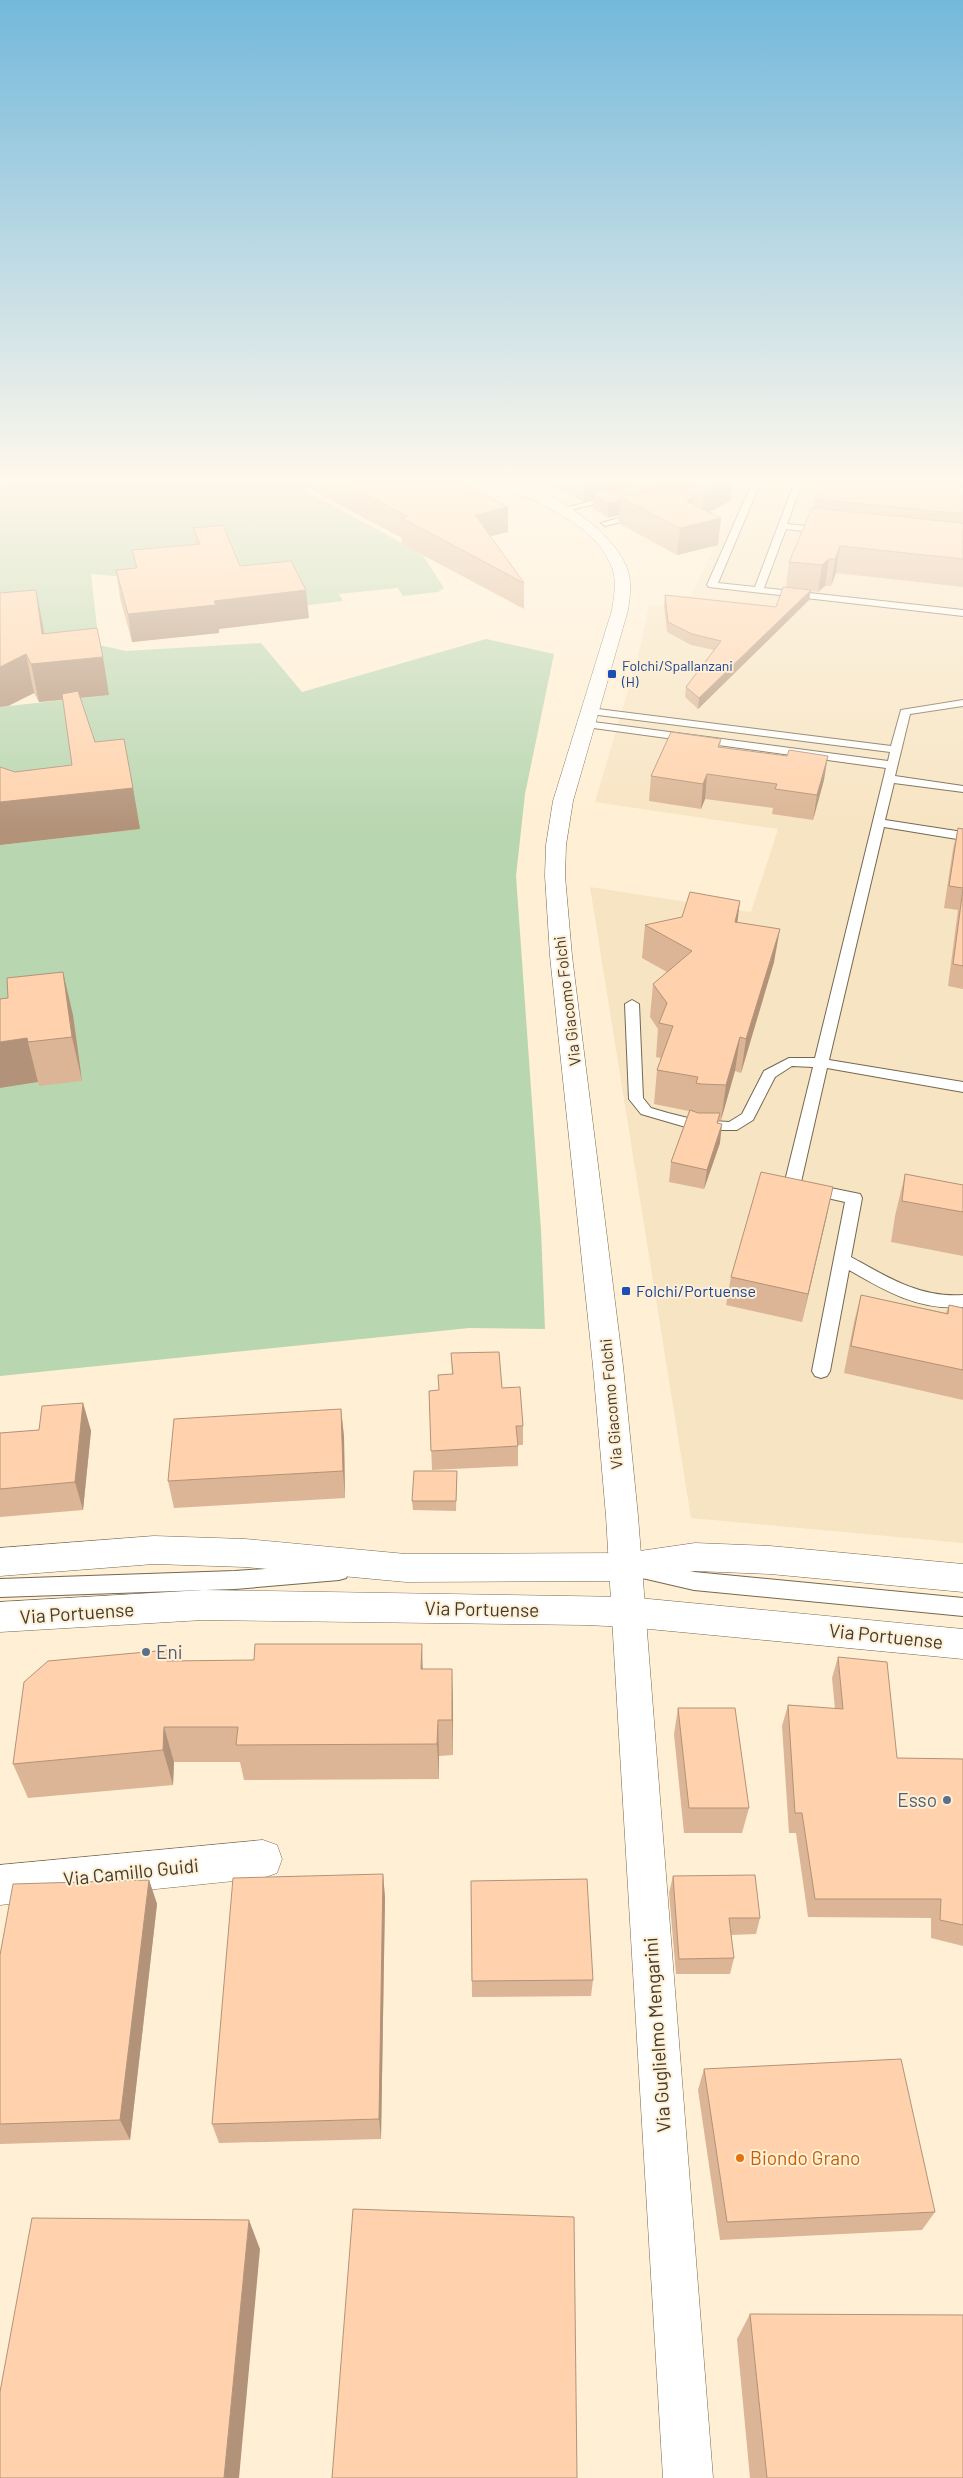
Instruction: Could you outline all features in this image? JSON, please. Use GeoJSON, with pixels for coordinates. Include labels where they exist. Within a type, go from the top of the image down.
{"type":"FeatureCollection","features":[{"type":"Feature","properties":{"kind":"street","name":"Via Giacomo Folchi"},"geometry":{"type":"LineString","coordinates":[[622,597],[620,610],[563,801],[556,845],[554,876],[560,956],[609,1375],[627,1591]]}},
{"type":"Feature","properties":{"kind":"street","name":"Via Portuense"},"geometry":{"type":"LineString","coordinates":[[0,1562],[154,1550],[244,1552],[627,1591],[963,1644]]}},
{"type":"Feature","properties":{"kind":"street","name":"Via Portuense"},"geometry":{"type":"LineString","coordinates":[[0,1618],[203,1605],[627,1591],[695,1557],[770,1560],[963,1578]]}},
{"type":"Feature","properties":{"kind":"street","name":"Via Guglielmo Mengarini"},"geometry":{"type":"LineString","coordinates":[[627,1591],[688,2478]]}},
{"type":"Feature","properties":{"kind":"street","name":"Via Camillo Guidi"},"geometry":{"type":"LineString","coordinates":[[0,1885],[263,1859]]}},
{"type":"Feature","properties":{"kind":"lane"},"geometry":{"type":"LineString","coordinates":[[824,597],[963,613]]}},
{"type":"Feature","properties":{"kind":"lane"},"geometry":{"type":"LineString","coordinates":[[821,1371],[854,1198],[792,1185],[905,712],[963,704]]}},
{"type":"Feature","properties":{"kind":"lane"},"geometry":{"type":"LineString","coordinates":[[588,718],[896,750]]}},
{"type":"Feature","properties":{"kind":"lane"},"geometry":{"type":"LineString","coordinates":[[588,718],[891,772],[963,788]]}},
{"type":"Feature","properties":{"kind":"lane"},"geometry":{"type":"LineString","coordinates":[[878,822],[963,836]]}},
{"type":"Feature","properties":{"kind":"lane"},"geometry":{"type":"LineString","coordinates":[[632,1004],[636,1099],[646,1111],[664,1117],[696,1125],[732,1127],[748,1117],[769,1074],[789,1062],[822,1063],[963,1087]]}},
{"type":"Feature","properties":{"kind":"lane"},"geometry":{"type":"LineString","coordinates":[[842,1259],[915,1298],[952,1303],[963,1301]]}},
{"type":"Feature","properties":{"kind":"lane","name":"Via Portuense"},"geometry":{"type":"LineString","coordinates":[[0,1588],[235,1580],[406,1568]]}},
{"type":"Feature","properties":{"kind":"lane","name":"Via Portuense"},"geometry":{"type":"LineString","coordinates":[[627,1591],[694,1581],[963,1608]]}},
{"type":"Feature","properties":{"kind":"shaded area"},"geometry":{"type":"Polygon","coordinates":[[[690,597],[963,597],[963,1543],[691,1518],[590,887],[751,912],[778,829],[595,802],[638,656],[649,605],[685,607],[690,597]]]}},
{"type":"Feature","properties":{"kind":"green space"},"geometry":{"type":"Polygon","coordinates":[[[0,597],[94,597],[99,645],[126,651],[261,643],[302,692],[486,639],[554,654],[525,794],[516,876],[541,1230],[545,1329],[469,1328],[0,1376],[0,1088],[38,1082],[82,1081],[0,1044],[0,845],[140,829],[80,806],[0,804],[0,707],[109,695],[0,631],[0,597]]]}},
{"type":"Feature","properties":{"kind":"green space"},"geometry":{"type":"Polygon","coordinates":[[[247,597],[341,597],[343,601],[302,606],[247,597]]]}},
{"type":"Feature","properties":{"kind":"building"},"geometry":{"type":"Polygon","coordinates":[[[0,597],[37,597],[42,634],[97,628],[103,657],[31,664],[26,654],[0,667],[0,597]]]}},
{"type":"Feature","properties":{"kind":"building"},"geometry":{"type":"Polygon","coordinates":[[[123,597],[250,597],[214,601],[216,605],[128,614],[123,597]]]}},
{"type":"Feature","properties":{"kind":"building"},"geometry":{"type":"Polygon","coordinates":[[[665,597],[776,607],[780,597],[804,597],[699,698],[686,687],[721,641],[692,634],[668,622],[665,597]]]}},
{"type":"Feature","properties":{"kind":"building"},"geometry":{"type":"Polygon","coordinates":[[[78,691],[95,742],[124,739],[133,788],[0,802],[0,767],[15,772],[72,765],[62,694],[78,691]]]}},
{"type":"Feature","properties":{"kind":"building"},"geometry":{"type":"Polygon","coordinates":[[[671,732],[721,739],[718,747],[787,756],[789,750],[828,756],[817,795],[775,789],[777,784],[707,774],[703,784],[651,776],[671,732]]]}},
{"type":"Feature","properties":{"kind":"building"},"geometry":{"type":"Polygon","coordinates":[[[958,828],[963,829],[963,888],[949,886],[958,828]]]}},
{"type":"Feature","properties":{"kind":"building"},"geometry":{"type":"Polygon","coordinates":[[[963,889],[963,966],[953,964],[963,889]]]}},
{"type":"Feature","properties":{"kind":"building"},"geometry":{"type":"Polygon","coordinates":[[[690,892],[740,901],[735,922],[780,929],[746,1039],[740,1037],[726,1085],[696,1083],[698,1077],[657,1070],[673,1026],[659,1023],[667,1003],[653,984],[692,951],[645,925],[682,917],[690,892]]]}},
{"type":"Feature","properties":{"kind":"building"},"geometry":{"type":"Polygon","coordinates":[[[63,972],[72,1037],[28,1042],[27,1038],[0,1042],[0,999],[8,998],[7,978],[63,972]]]}},
{"type":"Feature","properties":{"kind":"building"},"geometry":{"type":"Polygon","coordinates":[[[690,1110],[698,1113],[720,1113],[717,1123],[722,1124],[707,1170],[671,1162],[690,1110]]]}},
{"type":"Feature","properties":{"kind":"building"},"geometry":{"type":"Polygon","coordinates":[[[761,1172],[833,1187],[808,1294],[731,1277],[761,1172]]]}},
{"type":"Feature","properties":{"kind":"building"},"geometry":{"type":"Polygon","coordinates":[[[905,1174],[963,1185],[963,1212],[902,1201],[905,1174]]]}},
{"type":"Feature","properties":{"kind":"building"},"geometry":{"type":"Polygon","coordinates":[[[861,1295],[948,1314],[949,1305],[963,1308],[963,1370],[851,1346],[861,1295]]]}},
{"type":"Feature","properties":{"kind":"building"},"geometry":{"type":"Polygon","coordinates":[[[499,1352],[502,1388],[520,1387],[523,1426],[516,1426],[518,1446],[431,1451],[429,1391],[439,1390],[438,1375],[453,1374],[451,1353],[499,1352]]]}},
{"type":"Feature","properties":{"kind":"building"},"geometry":{"type":"Polygon","coordinates":[[[83,1403],[75,1482],[0,1489],[0,1433],[39,1430],[42,1406],[83,1403]]]}},
{"type":"Feature","properties":{"kind":"building"},"geometry":{"type":"Polygon","coordinates":[[[341,1409],[343,1471],[168,1481],[174,1419],[341,1409]]]}},
{"type":"Feature","properties":{"kind":"building"},"geometry":{"type":"Polygon","coordinates":[[[414,1471],[457,1471],[456,1501],[412,1501],[414,1471]]]}},
{"type":"Feature","properties":{"kind":"building"},"geometry":{"type":"Polygon","coordinates":[[[255,1644],[422,1644],[421,1669],[452,1669],[452,1720],[438,1720],[437,1744],[236,1745],[238,1727],[164,1727],[163,1750],[13,1764],[24,1682],[48,1661],[168,1650],[167,1661],[254,1660],[255,1644]]]}},
{"type":"Feature","properties":{"kind":"building"},"geometry":{"type":"Polygon","coordinates":[[[838,1657],[887,1662],[897,1758],[963,1759],[963,1925],[940,1920],[941,1899],[815,1899],[802,1813],[795,1813],[788,1705],[843,1709],[838,1657]]]}},
{"type":"Feature","properties":{"kind":"building"},"geometry":{"type":"Polygon","coordinates":[[[678,1708],[735,1708],[749,1808],[689,1808],[678,1708]]]}},
{"type":"Feature","properties":{"kind":"building"},"geometry":{"type":"Polygon","coordinates":[[[383,1874],[379,2119],[212,2124],[233,1878],[383,1874]]]}},
{"type":"Feature","properties":{"kind":"building"},"geometry":{"type":"Polygon","coordinates":[[[755,1875],[760,1918],[729,1918],[734,1958],[679,1959],[673,1876],[755,1875]]]}},
{"type":"Feature","properties":{"kind":"building"},"geometry":{"type":"Polygon","coordinates":[[[587,1879],[593,1980],[472,1981],[471,1881],[587,1879]]]}},
{"type":"Feature","properties":{"kind":"building"},"geometry":{"type":"Polygon","coordinates":[[[149,1880],[120,2120],[0,2124],[0,1955],[13,1884],[149,1880]]]}},
{"type":"Feature","properties":{"kind":"building"},"geometry":{"type":"Polygon","coordinates":[[[901,2059],[935,2212],[727,2222],[704,2069],[901,2059]]]}},
{"type":"Feature","properties":{"kind":"building"},"geometry":{"type":"Polygon","coordinates":[[[353,2209],[574,2217],[577,2478],[332,2478],[353,2209]]]}},
{"type":"Feature","properties":{"kind":"building"},"geometry":{"type":"Polygon","coordinates":[[[32,2218],[249,2220],[224,2478],[0,2478],[0,2392],[32,2218]]]}},
{"type":"Feature","properties":{"kind":"building"},"geometry":{"type":"Polygon","coordinates":[[[750,2314],[963,2315],[963,2478],[767,2478],[750,2314]]]}},
{"type":"Feature","properties":{"kind":"place","name":"Folchi/Spallanzani (H)"},"geometry":{"type":"Point","coordinates":[612,674]}},
{"type":"Feature","properties":{"kind":"place","name":"Folchi/Portuense"},"geometry":{"type":"Point","coordinates":[626,1291]}},
{"type":"Feature","properties":{"kind":"place","name":"Eni"},"geometry":{"type":"Point","coordinates":[146,1652]}},
{"type":"Feature","properties":{"kind":"place","name":"Esso"},"geometry":{"type":"Point","coordinates":[947,1800]}},
{"type":"Feature","properties":{"kind":"place","name":"Biondo Grano"},"geometry":{"type":"Point","coordinates":[740,2158]}}]}
